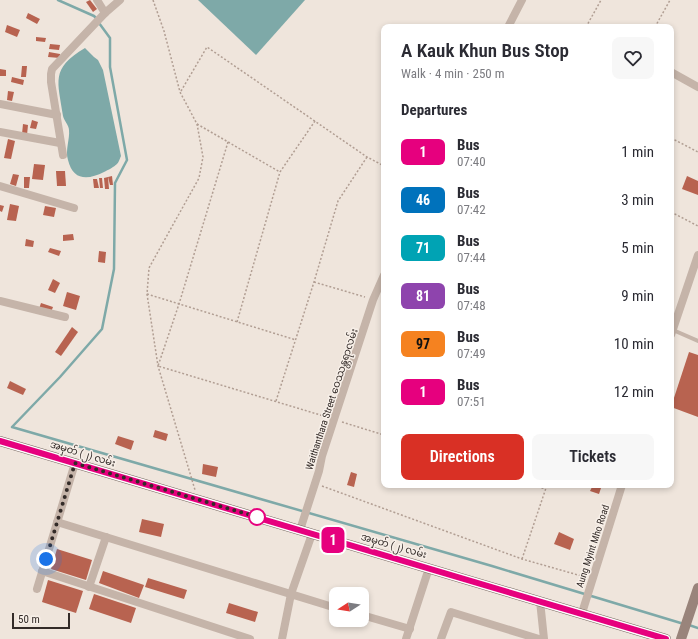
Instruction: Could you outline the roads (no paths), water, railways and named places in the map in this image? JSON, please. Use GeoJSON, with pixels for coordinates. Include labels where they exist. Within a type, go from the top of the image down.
{"type":"FeatureCollection","features":[{"type":"Feature","properties":{"kind":"main road","name":"အမှတ် (၂) လမ်း"},"geometry":{"type":"LineString","coordinates":[[0,441],[666,639]]}},
{"type":"Feature","properties":{"kind":"street"},"geometry":{"type":"LineString","coordinates":[[97,0],[105,13]]}},
{"type":"Feature","properties":{"kind":"street"},"geometry":{"type":"LineString","coordinates":[[63,155],[51,82],[52,69],[105,13],[120,0]]}},
{"type":"Feature","properties":{"kind":"street"},"geometry":{"type":"LineString","coordinates":[[510,24],[522,0]]}},
{"type":"Feature","properties":{"kind":"street"},"geometry":{"type":"LineString","coordinates":[[674,74],[696,86],[698,77]]}},
{"type":"Feature","properties":{"kind":"street"},"geometry":{"type":"LineString","coordinates":[[0,104],[57,115]]}},
{"type":"Feature","properties":{"kind":"street"},"geometry":{"type":"LineString","coordinates":[[0,132],[60,143]]}},
{"type":"Feature","properties":{"kind":"street"},"geometry":{"type":"LineString","coordinates":[[0,186],[74,208]]}},
{"type":"Feature","properties":{"kind":"street"},"geometry":{"type":"LineString","coordinates":[[674,326],[698,255]]}},
{"type":"Feature","properties":{"kind":"street","name":"Waithanthara Street ဝေဿန္တရာလမ်း"},"geometry":{"type":"LineString","coordinates":[[300,530],[322,456],[381,282]]}},
{"type":"Feature","properties":{"kind":"street"},"geometry":{"type":"LineString","coordinates":[[0,301],[65,317]]}},
{"type":"Feature","properties":{"kind":"street"},"geometry":{"type":"LineString","coordinates":[[37,589],[75,463]]}},
{"type":"Feature","properties":{"kind":"street","name":"Aung Myint Mho Road"},"geometry":{"type":"LineString","coordinates":[[582,613],[621,488]]}},
{"type":"Feature","properties":{"kind":"street"},"geometry":{"type":"LineString","coordinates":[[57,522],[329,606]]}},
{"type":"Feature","properties":{"kind":"street"},"geometry":{"type":"LineString","coordinates":[[282,639],[291,594],[312,534]]}},
{"type":"Feature","properties":{"kind":"street"},"geometry":{"type":"LineString","coordinates":[[89,587],[106,537]]}},
{"type":"Feature","properties":{"kind":"street"},"geometry":{"type":"LineString","coordinates":[[406,639],[429,568]]}},
{"type":"Feature","properties":{"kind":"street"},"geometry":{"type":"LineString","coordinates":[[42,571],[250,639]]}},
{"type":"Feature","properties":{"kind":"street"},"geometry":{"type":"LineString","coordinates":[[681,639],[698,588]]}},
{"type":"Feature","properties":{"kind":"street"},"geometry":{"type":"LineString","coordinates":[[540,601],[544,639]]}},
{"type":"Feature","properties":{"kind":"street"},"geometry":{"type":"LineString","coordinates":[[441,639],[451,612],[539,639]]}},
{"type":"Feature","properties":{"kind":"street"},"geometry":{"type":"LineString","coordinates":[[369,617],[410,629]]}},
{"type":"Feature","properties":{"kind":"lane"},"geometry":{"type":"LineString","coordinates":[[674,333],[698,341]]}},
{"type":"Feature","properties":{"kind":"water"},"geometry":{"type":"Polygon","coordinates":[[[198,0],[305,0],[256,55],[198,0]]]}},
{"type":"Feature","properties":{"kind":"water"},"geometry":{"type":"Polygon","coordinates":[[[85,48],[98,60],[103,70],[121,156],[118,163],[106,171],[98,175],[82,177],[73,172],[68,160],[67,152],[69,128],[63,116],[59,94],[59,77],[61,70],[66,63],[85,48]]]}},
{"type":"Feature","properties":{"kind":"waterway"},"geometry":{"type":"LineString","coordinates":[[58,0],[96,18]]}},
{"type":"Feature","properties":{"kind":"waterway"},"geometry":{"type":"LineString","coordinates":[[99,23],[110,38],[110,67],[127,160],[115,183],[114,269],[102,329],[60,377],[12,427],[492,566],[684,624]]}},
{"type":"Feature","properties":{"kind":"waterway"},"geometry":{"type":"LineString","coordinates":[[689,625],[698,628]]}}]}
